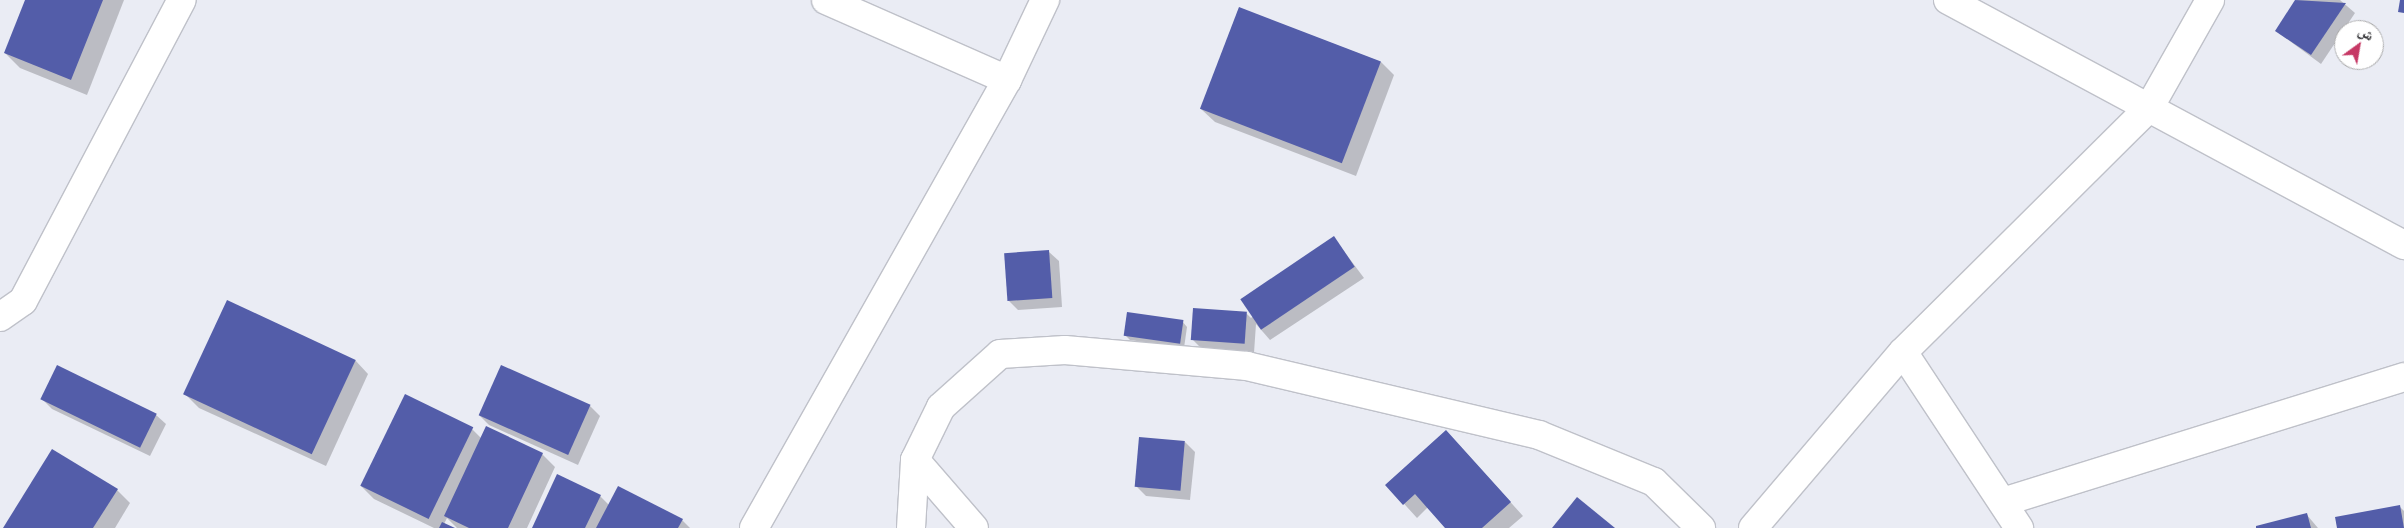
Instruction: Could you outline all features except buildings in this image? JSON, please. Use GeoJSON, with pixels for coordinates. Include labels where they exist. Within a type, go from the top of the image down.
{"type":"FeatureCollection","features":[{"type":"Feature","properties":{"kind":"street"},"geometry":{"type":"LineString","coordinates":[[0,317],[23,301],[182,0]]}},
{"type":"Feature","properties":{"kind":"street"},"geometry":{"type":"LineString","coordinates":[[826,0],[1007,80]]}},
{"type":"Feature","properties":{"kind":"street"},"geometry":{"type":"LineString","coordinates":[[754,528],[1007,80],[1045,0]]}},
{"type":"Feature","properties":{"kind":"street"},"geometry":{"type":"LineString","coordinates":[[1948,0],[2404,245]]}},
{"type":"Feature","properties":{"kind":"street"},"geometry":{"type":"LineString","coordinates":[[1753,528],[1903,352],[2149,108],[2210,0]]}},
{"type":"Feature","properties":{"kind":"street"},"geometry":{"type":"LineString","coordinates":[[911,528],[916,460],[941,407],[1000,354],[1065,350],[1247,366],[1539,435],[1654,482],[1701,528]]}},
{"type":"Feature","properties":{"kind":"street"},"geometry":{"type":"LineString","coordinates":[[1903,352],[2019,528]]}},
{"type":"Feature","properties":{"kind":"street"},"geometry":{"type":"LineString","coordinates":[[2003,502],[2404,377]]}},
{"type":"Feature","properties":{"kind":"street"},"geometry":{"type":"LineString","coordinates":[[916,460],[974,528]]}}]}
